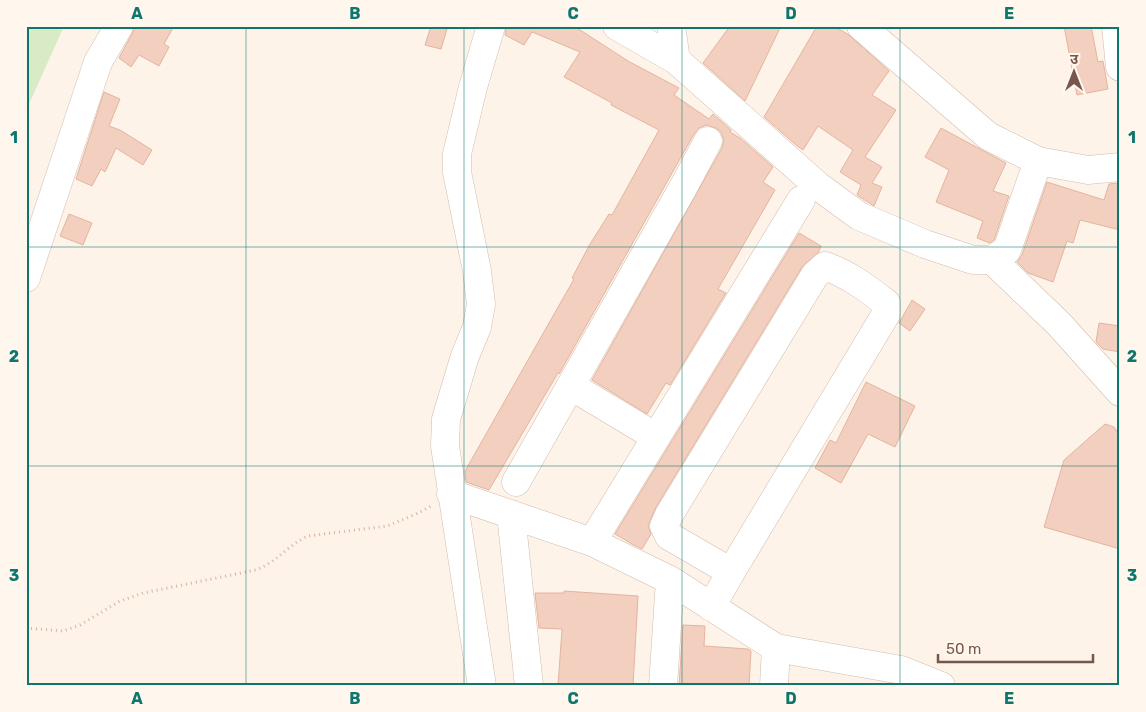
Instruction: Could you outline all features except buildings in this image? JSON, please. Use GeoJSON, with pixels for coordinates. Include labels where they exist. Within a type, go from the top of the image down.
{"type":"FeatureCollection","features":[{"type":"Feature","properties":{"kind":"street"},"geometry":{"type":"LineString","coordinates":[[26,278],[98,62],[119,26]]}},
{"type":"Feature","properties":{"kind":"street"},"geometry":{"type":"LineString","coordinates":[[482,686],[445,446],[446,419],[465,356],[477,328],[481,304],[477,271],[456,172],[456,154],[473,86],[491,26]]}},
{"type":"Feature","properties":{"kind":"street"},"geometry":{"type":"LineString","coordinates":[[618,26],[676,60],[818,186],[859,216],[941,250],[973,260],[992,260],[1007,250],[1038,161]]}},
{"type":"Feature","properties":{"kind":"street"},"geometry":{"type":"LineString","coordinates":[[671,26],[676,60]]}},
{"type":"Feature","properties":{"kind":"street"},"geometry":{"type":"LineString","coordinates":[[862,26],[988,136],[1038,161],[1088,170],[1120,167]]}},
{"type":"Feature","properties":{"kind":"street"},"geometry":{"type":"LineString","coordinates":[[1116,26],[1120,67]]}},
{"type":"Feature","properties":{"kind":"street"},"geometry":{"type":"LineString","coordinates":[[516,482],[708,141]]}},
{"type":"Feature","properties":{"kind":"street"},"geometry":{"type":"LineString","coordinates":[[592,542],[800,200]]}},
{"type":"Feature","properties":{"kind":"street"},"geometry":{"type":"LineString","coordinates":[[992,260],[1060,324],[1120,392]]}},
{"type":"Feature","properties":{"kind":"street"},"geometry":{"type":"LineString","coordinates":[[711,606],[886,314],[886,303],[840,271],[825,266],[814,275],[664,526],[668,536],[731,572]]}},
{"type":"Feature","properties":{"kind":"street"},"geometry":{"type":"LineString","coordinates":[[571,386],[656,437]]}},
{"type":"Feature","properties":{"kind":"street"},"geometry":{"type":"LineString","coordinates":[[451,494],[592,542],[670,580],[776,648],[901,670],[941,686]]}},
{"type":"Feature","properties":{"kind":"street"},"geometry":{"type":"LineString","coordinates":[[511,514],[529,686]]}},
{"type":"Feature","properties":{"kind":"street"},"geometry":{"type":"LineString","coordinates":[[663,686],[670,580]]}},
{"type":"Feature","properties":{"kind":"street"},"geometry":{"type":"LineString","coordinates":[[774,686],[776,648]]}},
{"type":"Feature","properties":{"kind":"path"},"geometry":{"type":"LineString","coordinates":[[26,628],[63,630],[80,625],[120,601],[143,594],[256,570],[268,566],[300,540],[308,536],[387,526],[416,514],[451,494]]}},
{"type":"Feature","properties":{"kind":"green space"},"geometry":{"type":"Polygon","coordinates":[[[26,26],[64,26],[26,111],[26,26]]]}}]}
